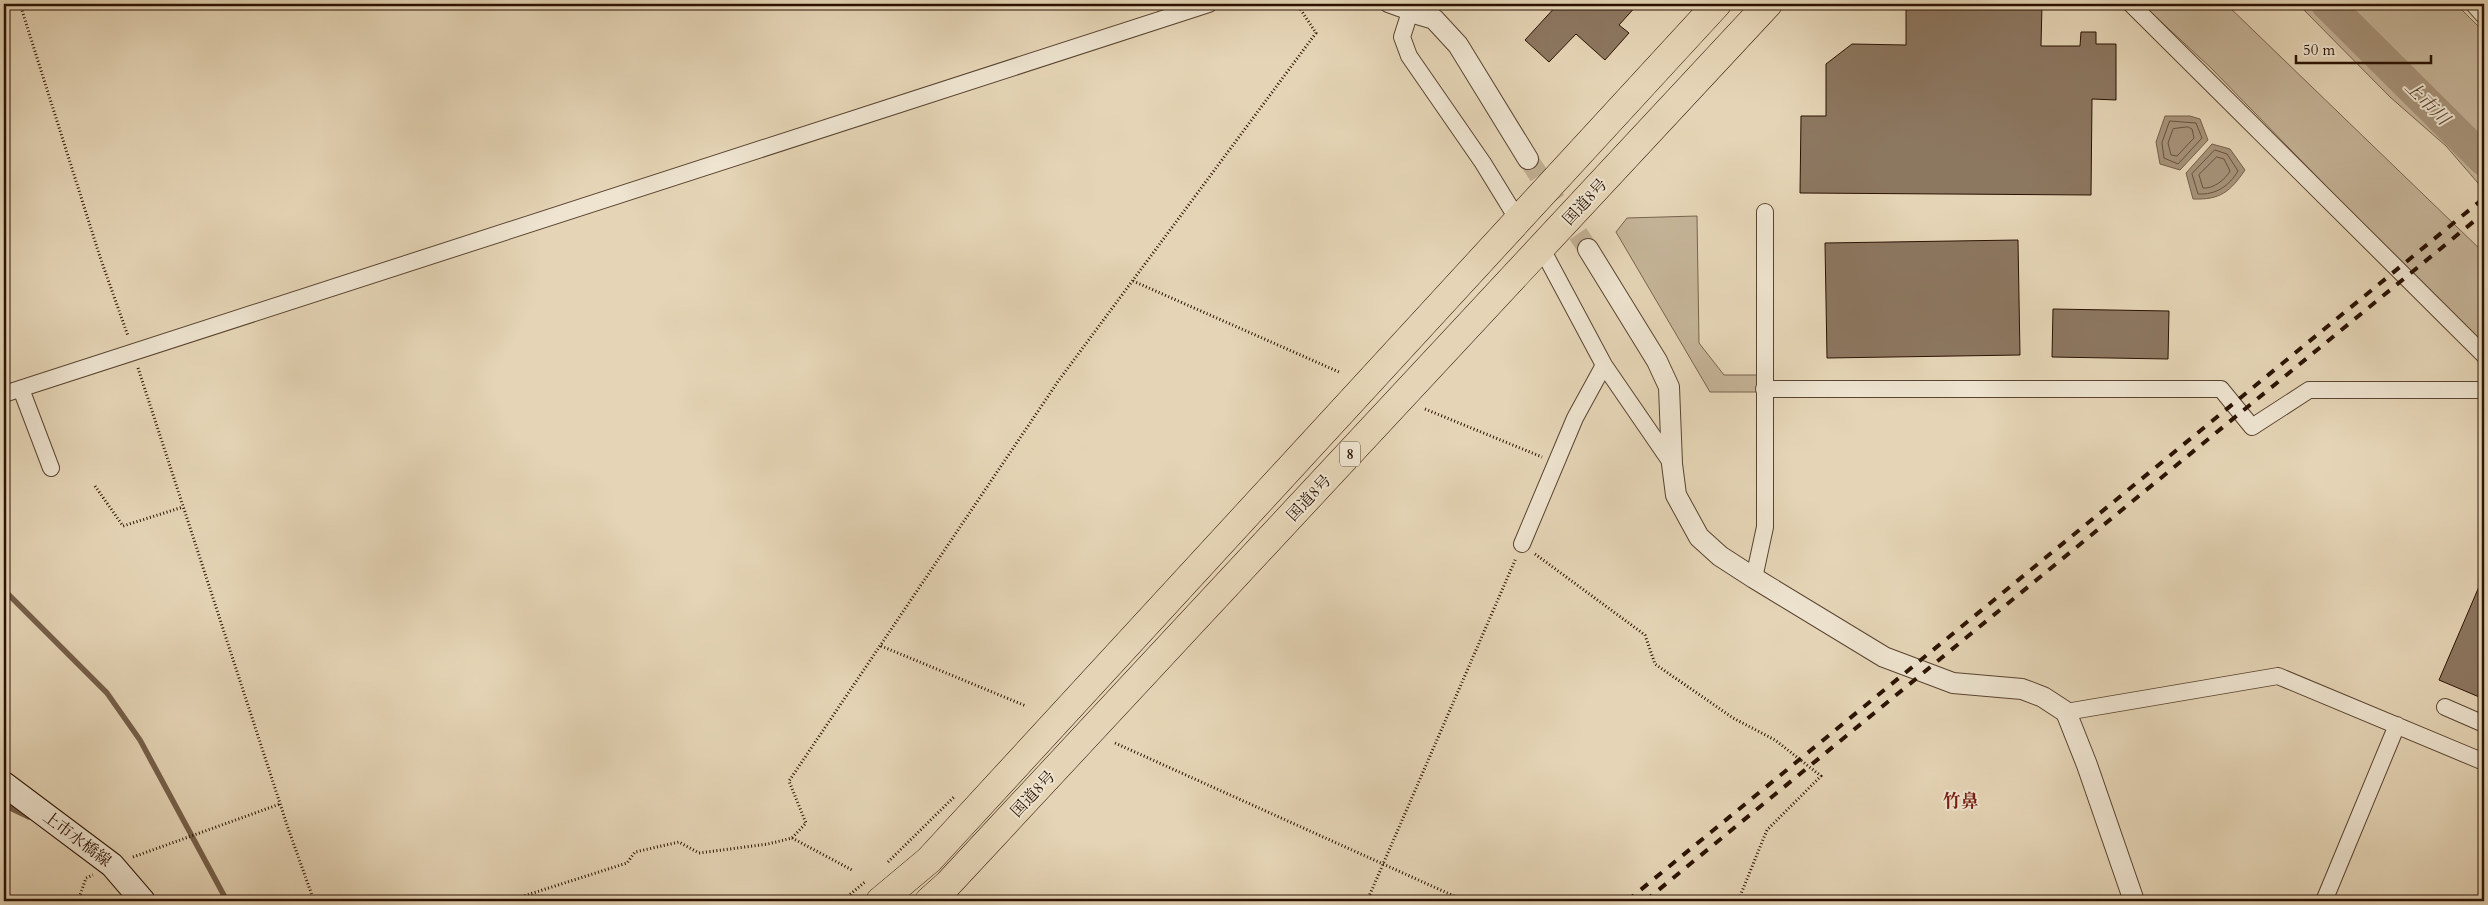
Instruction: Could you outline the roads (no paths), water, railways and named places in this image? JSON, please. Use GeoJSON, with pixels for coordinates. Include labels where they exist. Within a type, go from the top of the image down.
{"type":"FeatureCollection","features":[{"type":"Feature","properties":{"kind":"highway","name":"国道8号"},"geometry":{"type":"LineString","coordinates":[[880,901],[930,860],[1717,4]]}},
{"type":"Feature","properties":{"kind":"highway","name":"国道8号"},"geometry":{"type":"LineString","coordinates":[[929,901],[948,884],[1542,249],[1768,4]]}},
{"type":"Feature","properties":{"kind":"main road","name":"上市水橋線"},"geometry":{"type":"LineString","coordinates":[[4,784],[112,865],[144,901]]}},
{"type":"Feature","properties":{"kind":"street"},"geometry":{"type":"LineString","coordinates":[[4,394],[134,354],[1209,4]]}},
{"type":"Feature","properties":{"kind":"street"},"geometry":{"type":"LineString","coordinates":[[1388,4],[1434,19],[1458,45],[1528,159]]}},
{"type":"Feature","properties":{"kind":"street"},"geometry":{"type":"LineString","coordinates":[[2131,4],[2484,355]]}},
{"type":"Feature","properties":{"kind":"street"},"geometry":{"type":"LineString","coordinates":[[2476,4],[2484,13]]}},
{"type":"Feature","properties":{"kind":"street"},"geometry":{"type":"LineString","coordinates":[[1410,12],[1402,37],[1409,56],[1483,162],[1518,220]]}},
{"type":"Feature","properties":{"kind":"street"},"geometry":{"type":"LineString","coordinates":[[1754,578],[1764,527],[1765,212]]}},
{"type":"Feature","properties":{"kind":"street"},"geometry":{"type":"LineString","coordinates":[[1542,249],[1604,365],[1672,464]]}},
{"type":"Feature","properties":{"kind":"street"},"geometry":{"type":"LineString","coordinates":[[1588,250],[1657,361],[1670,387],[1672,464],[1676,495],[1698,537],[1720,556],[1754,578],[1884,657],[1953,683],[2022,689],[2043,696],[2066,712],[2087,765],[2134,901]]}},
{"type":"Feature","properties":{"kind":"street"},"geometry":{"type":"LineString","coordinates":[[1522,544],[1575,418],[1604,365]]}},
{"type":"Feature","properties":{"kind":"street"},"geometry":{"type":"LineString","coordinates":[[22,389],[51,468]]}},
{"type":"Feature","properties":{"kind":"street"},"geometry":{"type":"LineString","coordinates":[[1764,389],[2221,390],[2252,427],[2309,390],[2482,390]]}},
{"type":"Feature","properties":{"kind":"street"},"geometry":{"type":"LineString","coordinates":[[2066,712],[2278,676],[2484,762]]}},
{"type":"Feature","properties":{"kind":"street"},"geometry":{"type":"LineString","coordinates":[[2445,707],[2484,724]]}},
{"type":"Feature","properties":{"kind":"street"},"geometry":{"type":"LineString","coordinates":[[2324,901],[2397,725]]}},
{"type":"Feature","properties":{"kind":"water"},"geometry":{"type":"Polygon","coordinates":[[[2165,116],[2190,116],[2200,119],[2208,140],[2180,170],[2160,164],[2156,142],[2165,116]]]}},
{"type":"Feature","properties":{"kind":"water"},"geometry":{"type":"Polygon","coordinates":[[[2212,144],[2230,149],[2245,170],[2224,193],[2210,198],[2193,199],[2186,173],[2212,144]]]}},
{"type":"Feature","properties":{"kind":"waterway","name":"上市川"},"geometry":{"type":"LineString","coordinates":[[2327,4],[2484,160]]}},
{"type":"Feature","properties":{"kind":"waterway"},"geometry":{"type":"LineString","coordinates":[[4,590],[107,693],[140,740],[227,901]]}},
{"type":"Feature","properties":{"kind":"waterway"},"geometry":{"type":"LineString","coordinates":[[4,805],[29,817]]}},
{"type":"Feature","properties":{"kind":"tunnel"},"geometry":{"type":"LineString","coordinates":[[1528,159],[1588,249]]}},
{"type":"Feature","properties":{"kind":"railway"},"geometry":{"type":"LineString","coordinates":[[1627,901],[2484,198]]}},
{"type":"Feature","properties":{"kind":"railway"},"geometry":{"type":"LineString","coordinates":[[1645,901],[2484,213]]}},
{"type":"Feature","properties":{"kind":"district","name":"竹鼻"},"geometry":{"type":"Point","coordinates":[1961,801]}}]}
